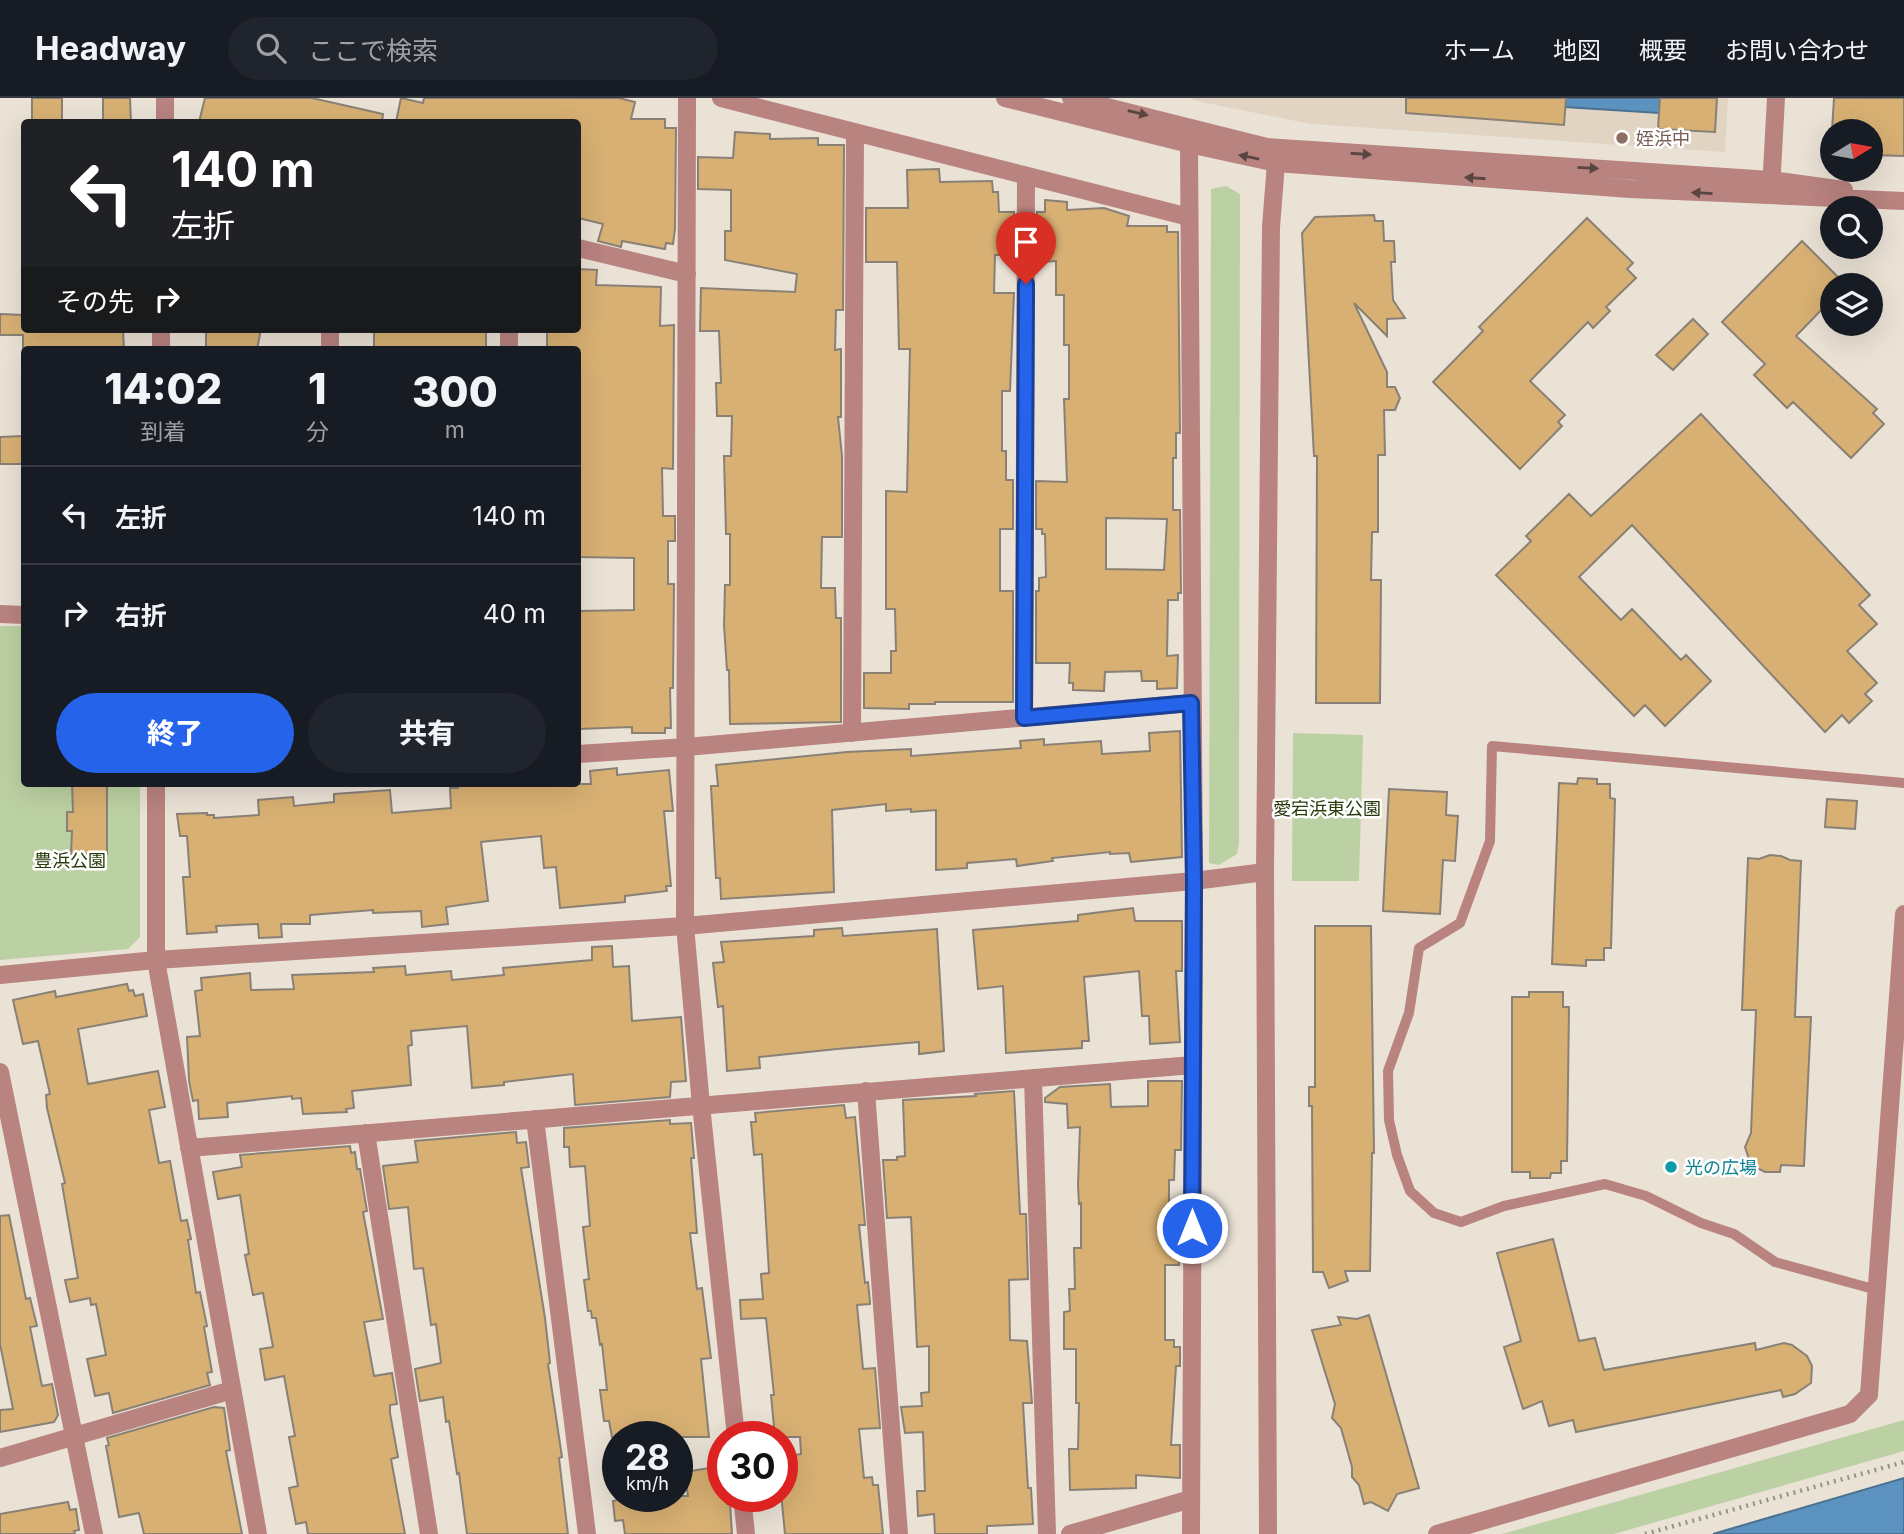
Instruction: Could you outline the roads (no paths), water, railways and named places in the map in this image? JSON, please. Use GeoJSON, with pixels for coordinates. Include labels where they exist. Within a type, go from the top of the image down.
{"type":"FeatureCollection","features":[{"type":"Feature","properties":{"kind":"street"},"geometry":{"type":"LineString","coordinates":[[165,98],[165,119]]}},
{"type":"Feature","properties":{"kind":"street"},"geometry":{"type":"LineString","coordinates":[[687,98],[685,926],[734,1421]]}},
{"type":"Feature","properties":{"kind":"street"},"geometry":{"type":"LineString","coordinates":[[721,98],[1189,217]]}},
{"type":"Feature","properties":{"kind":"street"},"geometry":{"type":"LineString","coordinates":[[1006,98],[1276,163],[1616,188],[1771,189]]}},
{"type":"Feature","properties":{"kind":"street"},"geometry":{"type":"LineString","coordinates":[[1071,98],[1268,146],[1904,200]]}},
{"type":"Feature","properties":{"kind":"street"},"geometry":{"type":"LineString","coordinates":[[1771,189],[1776,98]]}},
{"type":"Feature","properties":{"kind":"street"},"geometry":{"type":"LineString","coordinates":[[852,733],[855,132]]}},
{"type":"Feature","properties":{"kind":"street"},"geometry":{"type":"LineString","coordinates":[[1189,144],[1194,881],[1191,1534]]}},
{"type":"Feature","properties":{"kind":"street"},"geometry":{"type":"LineString","coordinates":[[1268,1534],[1265,872],[1271,227],[1276,163]]}},
{"type":"Feature","properties":{"kind":"street"},"geometry":{"type":"LineString","coordinates":[[1024,718],[1026,176]]}},
{"type":"Feature","properties":{"kind":"street"},"geometry":{"type":"LineString","coordinates":[[581,249],[687,274]]}},
{"type":"Feature","properties":{"kind":"street"},"geometry":{"type":"LineString","coordinates":[[0,614],[21,615]]}},
{"type":"Feature","properties":{"kind":"street"},"geometry":{"type":"LineString","coordinates":[[581,754],[1191,703]]}},
{"type":"Feature","properties":{"kind":"street"},"geometry":{"type":"LineString","coordinates":[[156,787],[156,960],[258,1534]]}},
{"type":"Feature","properties":{"kind":"street"},"geometry":{"type":"LineString","coordinates":[[0,975],[156,960],[685,926],[1194,881],[1265,872]]}},
{"type":"Feature","properties":{"kind":"street"},"geometry":{"type":"LineString","coordinates":[[1437,1534],[1850,1414],[1869,1395],[1900,1058],[1904,914]]}},
{"type":"Feature","properties":{"kind":"street"},"geometry":{"type":"LineString","coordinates":[[189,1148],[1193,1065]]}},
{"type":"Feature","properties":{"kind":"street"},"geometry":{"type":"LineString","coordinates":[[0,1072],[94,1534]]}},
{"type":"Feature","properties":{"kind":"street"},"geometry":{"type":"LineString","coordinates":[[1032,1078],[1047,1534]]}},
{"type":"Feature","properties":{"kind":"street"},"geometry":{"type":"LineString","coordinates":[[866,1091],[899,1534]]}},
{"type":"Feature","properties":{"kind":"street"},"geometry":{"type":"LineString","coordinates":[[535,1119],[587,1534]]}},
{"type":"Feature","properties":{"kind":"street"},"geometry":{"type":"LineString","coordinates":[[366,1133],[429,1534]]}},
{"type":"Feature","properties":{"kind":"street"},"geometry":{"type":"LineString","coordinates":[[0,1458],[232,1391]]}},
{"type":"Feature","properties":{"kind":"street"},"geometry":{"type":"LineString","coordinates":[[1070,1534],[1191,1500]]}},
{"type":"Feature","properties":{"kind":"street"},"geometry":{"type":"LineString","coordinates":[[744,1512],[746,1534]]}},
{"type":"Feature","properties":{"kind":"lane"},"geometry":{"type":"LineString","coordinates":[[1877,1290],[1775,1262],[1734,1234],[1701,1223],[1646,1196],[1605,1184],[1504,1206],[1461,1222],[1434,1213],[1410,1191],[1397,1155],[1389,1120],[1388,1071],[1409,1013],[1419,948],[1460,923],[1490,841],[1492,746],[1904,783]]}},
{"type":"Feature","properties":{"kind":"water"},"geometry":{"type":"Polygon","coordinates":[[[1566,98],[1660,98],[1659,113],[1565,107],[1566,98]]]}},
{"type":"Feature","properties":{"kind":"water"},"geometry":{"type":"Polygon","coordinates":[[[1904,1478],[1904,1534],[1713,1534],[1904,1478]]]}},
{"type":"Feature","properties":{"kind":"place","name":"姪浜中"},"geometry":{"type":"Point","coordinates":[1622,138]}},
{"type":"Feature","properties":{"kind":"place","name":"光の広場"},"geometry":{"type":"Point","coordinates":[1671,1167]}},
{"type":"Feature","properties":{"kind":"park label","name":"愛宕浜東公園"},"geometry":{"type":"Point","coordinates":[1327,808]}},
{"type":"Feature","properties":{"kind":"park label","name":"豊浜公園"},"geometry":{"type":"Point","coordinates":[70,860]}}]}
